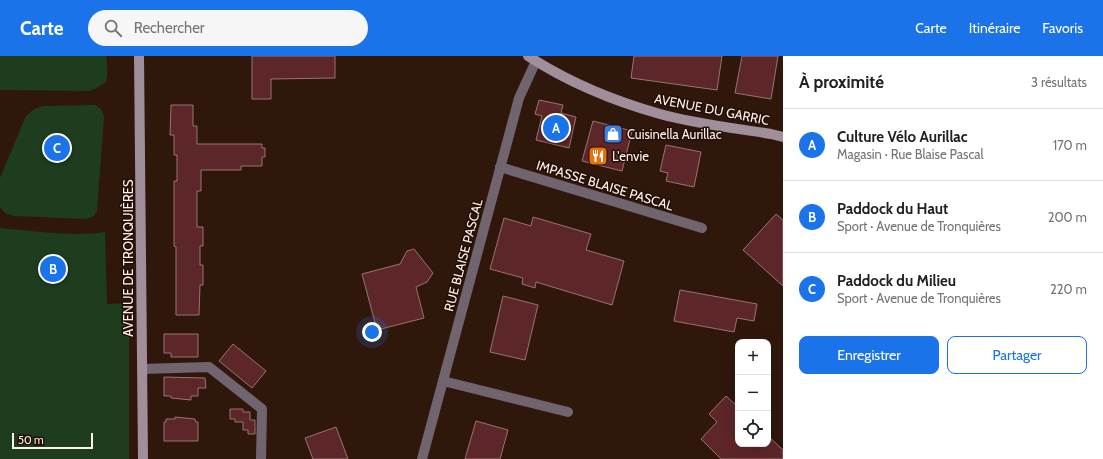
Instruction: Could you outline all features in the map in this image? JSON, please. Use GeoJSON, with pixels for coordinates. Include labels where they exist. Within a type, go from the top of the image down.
{"type":"FeatureCollection","features":[{"type":"Feature","properties":{"kind":"street","name":"AVENUE DE TRONQUIÈRES"},"geometry":{"type":"LineString","coordinates":[[139,56],[142,459]]}},
{"type":"Feature","properties":{"kind":"street","name":"AVENUE DU GARRIC"},"geometry":{"type":"LineString","coordinates":[[532,58],[570,80],[623,102],[660,114],[783,137]]}},
{"type":"Feature","properties":{"kind":"street","name":"RUE BLAISE PASCAL"},"geometry":{"type":"LineString","coordinates":[[422,459],[519,98],[532,58]]}},
{"type":"Feature","properties":{"kind":"street","name":"IMPASSE BLAISE PASCAL"},"geometry":{"type":"LineString","coordinates":[[500,168],[702,228]]}},
{"type":"Feature","properties":{"kind":"street"},"geometry":{"type":"LineString","coordinates":[[142,369],[209,368],[262,409],[261,459]]}},
{"type":"Feature","properties":{"kind":"street"},"geometry":{"type":"LineString","coordinates":[[443,381],[568,412]]}},
{"type":"Feature","properties":{"kind":"green space"},"geometry":{"type":"Polygon","coordinates":[[[0,56],[106,56],[108,69],[106,82],[95,89],[88,91],[0,90],[0,56]]]}},
{"type":"Feature","properties":{"kind":"green space"},"geometry":{"type":"Polygon","coordinates":[[[95,105],[99,107],[104,117],[97,211],[94,216],[86,219],[14,216],[5,213],[0,207],[0,178],[25,118],[29,113],[43,106],[95,105]]]}},
{"type":"Feature","properties":{"kind":"green space"},"geometry":{"type":"Polygon","coordinates":[[[0,228],[66,234],[105,232],[107,304],[129,303],[129,459],[0,459],[0,228]]]}},
{"type":"Feature","properties":{"kind":"building"},"geometry":{"type":"Polygon","coordinates":[[[252,56],[335,56],[335,78],[271,79],[271,99],[252,99],[252,56]]]}},
{"type":"Feature","properties":{"kind":"building"},"geometry":{"type":"Polygon","coordinates":[[[634,56],[722,56],[717,90],[631,78],[634,56]]]}},
{"type":"Feature","properties":{"kind":"building"},"geometry":{"type":"Polygon","coordinates":[[[742,56],[778,56],[771,99],[735,93],[742,56]]]}},
{"type":"Feature","properties":{"kind":"building"},"geometry":{"type":"Polygon","coordinates":[[[539,100],[563,105],[561,113],[576,117],[569,148],[536,140],[542,116],[535,114],[539,100]]]}},
{"type":"Feature","properties":{"kind":"building"},"geometry":{"type":"Polygon","coordinates":[[[171,105],[193,105],[193,126],[197,126],[197,144],[262,144],[262,148],[265,148],[265,157],[262,157],[262,166],[241,166],[241,170],[201,170],[201,191],[197,191],[197,227],[203,227],[203,246],[200,246],[200,265],[203,265],[203,285],[200,285],[199,315],[176,315],[174,181],[177,181],[177,155],[174,155],[174,135],[170,135],[171,105]]]}},
{"type":"Feature","properties":{"kind":"building"},"geometry":{"type":"Polygon","coordinates":[[[593,121],[632,131],[622,171],[582,161],[593,121]]]}},
{"type":"Feature","properties":{"kind":"building"},"geometry":{"type":"Polygon","coordinates":[[[666,145],[701,152],[694,187],[666,181],[668,173],[660,171],[666,145]]]}},
{"type":"Feature","properties":{"kind":"building"},"geometry":{"type":"Polygon","coordinates":[[[776,214],[783,220],[783,286],[743,250],[776,214]]]}},
{"type":"Feature","properties":{"kind":"building"},"geometry":{"type":"Polygon","coordinates":[[[533,217],[591,234],[586,250],[624,261],[612,305],[536,282],[535,288],[522,284],[523,278],[490,269],[504,218],[531,226],[533,217]]]}},
{"type":"Feature","properties":{"kind":"building"},"geometry":{"type":"Polygon","coordinates":[[[414,249],[433,273],[427,282],[416,287],[424,318],[377,330],[362,274],[400,264],[407,251],[414,249]]]}},
{"type":"Feature","properties":{"kind":"building"},"geometry":{"type":"Polygon","coordinates":[[[680,290],[757,304],[754,321],[737,318],[734,332],[674,321],[680,290]]]}},
{"type":"Feature","properties":{"kind":"building"},"geometry":{"type":"Polygon","coordinates":[[[503,296],[538,305],[525,360],[490,352],[503,296]]]}},
{"type":"Feature","properties":{"kind":"building"},"geometry":{"type":"Polygon","coordinates":[[[164,334],[198,334],[198,357],[171,357],[171,353],[164,353],[164,334]]]}},
{"type":"Feature","properties":{"kind":"building"},"geometry":{"type":"Polygon","coordinates":[[[233,344],[266,371],[252,388],[219,361],[233,344]]]}},
{"type":"Feature","properties":{"kind":"building"},"geometry":{"type":"Polygon","coordinates":[[[164,377],[205,378],[206,388],[198,388],[198,396],[191,396],[191,400],[171,398],[171,396],[164,396],[164,377]]]}},
{"type":"Feature","properties":{"kind":"building"},"geometry":{"type":"Polygon","coordinates":[[[726,396],[735,404],[735,447],[771,447],[771,439],[783,450],[783,459],[721,459],[701,439],[717,422],[709,414],[726,396]]]}},
{"type":"Feature","properties":{"kind":"building"},"geometry":{"type":"Polygon","coordinates":[[[230,409],[243,409],[243,412],[250,412],[250,420],[255,420],[255,434],[248,434],[248,430],[243,430],[243,422],[235,422],[235,419],[230,419],[230,409]]]}},
{"type":"Feature","properties":{"kind":"building"},"geometry":{"type":"Polygon","coordinates":[[[175,417],[195,419],[196,422],[198,422],[198,441],[164,441],[164,422],[166,422],[166,419],[175,419],[175,417]]]}},
{"type":"Feature","properties":{"kind":"building"},"geometry":{"type":"Polygon","coordinates":[[[476,421],[508,430],[500,459],[465,459],[476,421]]]}},
{"type":"Feature","properties":{"kind":"building"},"geometry":{"type":"Polygon","coordinates":[[[336,427],[348,459],[313,459],[305,438],[336,427]]]}},
{"type":"Feature","properties":{"kind":"place","name":"Culture Vélo Aurillac"},"geometry":{"type":"Point","coordinates":[556,128]}},
{"type":"Feature","properties":{"kind":"place","name":"Cuisinella Aurillac"},"geometry":{"type":"Point","coordinates":[613,134]}},
{"type":"Feature","properties":{"kind":"place","name":"Paddock du Milieu"},"geometry":{"type":"Point","coordinates":[57,148]}},
{"type":"Feature","properties":{"kind":"place","name":"L'envie"},"geometry":{"type":"Point","coordinates":[598,156]}},
{"type":"Feature","properties":{"kind":"place","name":"Paddock du Haut"},"geometry":{"type":"Point","coordinates":[53,269]}}]}
